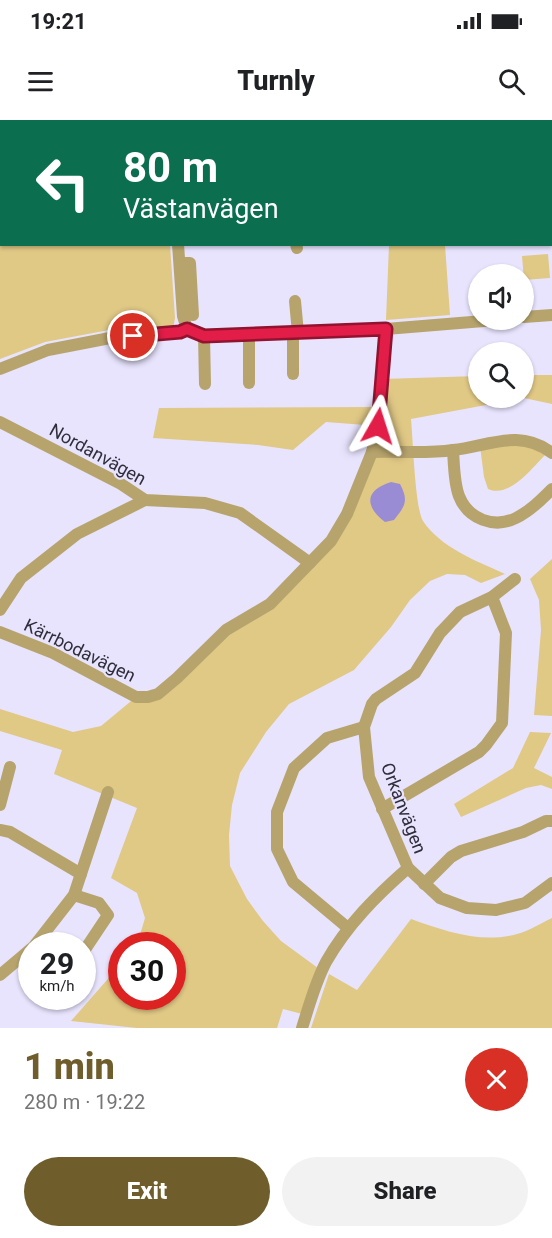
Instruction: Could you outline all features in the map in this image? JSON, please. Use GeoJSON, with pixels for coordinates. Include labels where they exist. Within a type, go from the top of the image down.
{"type":"FeatureCollection","features":[{"type":"Feature","properties":{"kind":"street"},"geometry":{"type":"LineString","coordinates":[[178,246],[183,316],[187,329]]}},
{"type":"Feature","properties":{"kind":"street"},"geometry":{"type":"LineString","coordinates":[[180,263],[190,263],[193,315]]}},
{"type":"Feature","properties":{"kind":"street"},"geometry":{"type":"LineString","coordinates":[[292,374],[296,301]]}},
{"type":"Feature","properties":{"kind":"street"},"geometry":{"type":"LineString","coordinates":[[534,316],[552,315]]}},
{"type":"Feature","properties":{"kind":"street"},"geometry":{"type":"LineString","coordinates":[[0,369],[48,350],[110,338],[180,332],[187,329],[204,336],[386,329],[468,322]]}},
{"type":"Feature","properties":{"kind":"street","name":"Kärrbodavägen"},"geometry":{"type":"LineString","coordinates":[[0,632],[53,653],[136,697],[158,694],[226,630],[270,604],[331,541],[347,514],[372,452],[380,418],[386,329]]}},
{"type":"Feature","properties":{"kind":"street"},"geometry":{"type":"LineString","coordinates":[[249,334],[249,383]]}},
{"type":"Feature","properties":{"kind":"street"},"geometry":{"type":"LineString","coordinates":[[204,336],[205,384]]}},
{"type":"Feature","properties":{"kind":"street","name":"Nordanvägen"},"geometry":{"type":"LineString","coordinates":[[0,422],[122,484],[145,500],[205,503],[240,513],[310,563]]}},
{"type":"Feature","properties":{"kind":"street"},"geometry":{"type":"LineString","coordinates":[[372,452],[453,450],[519,439],[538,444],[552,453]]}},
{"type":"Feature","properties":{"kind":"street"},"geometry":{"type":"LineString","coordinates":[[453,450],[459,495],[467,511],[477,518],[489,522],[514,519],[541,501],[552,489]]}},
{"type":"Feature","properties":{"kind":"street"},"geometry":{"type":"LineString","coordinates":[[0,610],[21,578],[77,534],[145,500]]}},
{"type":"Feature","properties":{"kind":"street","name":"Orkanvägen"},"geometry":{"type":"LineString","coordinates":[[408,868],[369,777],[364,727],[372,704],[415,673],[440,633],[460,612],[492,597],[515,579]]}},
{"type":"Feature","properties":{"kind":"street"},"geometry":{"type":"LineString","coordinates":[[382,808],[479,752],[502,723],[506,633],[492,597]]}},
{"type":"Feature","properties":{"kind":"street"},"geometry":{"type":"LineString","coordinates":[[348,928],[293,882],[277,849],[277,812],[294,768],[327,738],[364,727]]}},
{"type":"Feature","properties":{"kind":"street"},"geometry":{"type":"LineString","coordinates":[[0,805],[10,767]]}},
{"type":"Feature","properties":{"kind":"street"},"geometry":{"type":"LineString","coordinates":[[46,932],[74,894],[108,792]]}},
{"type":"Feature","properties":{"kind":"street"},"geometry":{"type":"LineString","coordinates":[[424,884],[451,857],[461,851],[523,832],[546,821],[552,821]]}},
{"type":"Feature","properties":{"kind":"street"},"geometry":{"type":"LineString","coordinates":[[0,830],[10,832],[81,874]]}},
{"type":"Feature","properties":{"kind":"street"},"geometry":{"type":"LineString","coordinates":[[302,1028],[326,963],[348,928],[374,897],[408,868],[440,898],[467,908],[496,910],[525,903],[552,883]]}},
{"type":"Feature","properties":{"kind":"street"},"geometry":{"type":"LineString","coordinates":[[74,894],[99,903],[108,915],[96,933]]}},
{"type":"Feature","properties":{"kind":"street"},"geometry":{"type":"LineString","coordinates":[[0,975],[18,960]]}},
{"type":"Feature","properties":{"kind":"shaded area"},"geometry":{"type":"Polygon","coordinates":[[[0,246],[170,246],[175,318],[173,329],[109,330],[45,342],[0,359],[0,246]]]}},
{"type":"Feature","properties":{"kind":"shaded area"},"geometry":{"type":"Polygon","coordinates":[[[389,246],[445,246],[450,315],[386,320],[389,246]]]}},
{"type":"Feature","properties":{"kind":"shaded area"},"geometry":{"type":"Polygon","coordinates":[[[548,254],[550,278],[534,279],[534,264],[523,264],[522,256],[548,254]]]}},
{"type":"Feature","properties":{"kind":"shaded area"},"geometry":{"type":"Polygon","coordinates":[[[534,375],[552,375],[552,404],[534,400],[534,375]]]}},
{"type":"Feature","properties":{"kind":"shaded area"},"geometry":{"type":"Polygon","coordinates":[[[468,376],[468,408],[470,408],[411,419],[420,514],[423,521],[439,539],[471,559],[505,574],[481,583],[465,575],[447,574],[430,581],[410,600],[391,627],[354,670],[289,704],[266,732],[240,773],[232,805],[229,835],[230,866],[247,899],[263,921],[281,941],[322,971],[306,1015],[283,1009],[277,1028],[137,1028],[71,1021],[81,1010],[96,1010],[96,992],[108,979],[108,1010],[186,1010],[186,932],[141,932],[145,918],[137,893],[111,878],[137,808],[54,774],[62,750],[0,731],[0,709],[73,732],[101,726],[136,697],[148,697],[226,630],[271,604],[331,541],[378,426],[326,422],[293,450],[258,445],[153,438],[159,408],[380,407],[382,379],[468,376]]]}},
{"type":"Feature","properties":{"kind":"shaded area"},"geometry":{"type":"Polygon","coordinates":[[[504,440],[549,451],[522,479],[513,485],[497,491],[488,489],[480,446],[504,440]]]}},
{"type":"Feature","properties":{"kind":"shaded area"},"geometry":{"type":"Polygon","coordinates":[[[391,482],[400,484],[405,499],[401,511],[394,520],[385,522],[373,510],[370,499],[376,489],[391,482]]]}},
{"type":"Feature","properties":{"kind":"shaded area"},"geometry":{"type":"Polygon","coordinates":[[[552,559],[552,716],[534,715],[541,630],[539,600],[530,579],[552,559]]]}},
{"type":"Feature","properties":{"kind":"shaded area"},"geometry":{"type":"Polygon","coordinates":[[[530,732],[551,733],[534,768],[552,777],[552,789],[541,785],[526,788],[461,817],[454,804],[513,768],[530,732]]]}},
{"type":"Feature","properties":{"kind":"shaded area"},"geometry":{"type":"Polygon","coordinates":[[[552,918],[552,1028],[311,1028],[329,974],[357,990],[411,919],[450,932],[490,938],[521,933],[552,918]]]}},
{"type":"Feature","properties":{"kind":"route"},"geometry":{"type":"LineString","coordinates":[[133,336],[180,332],[187,329],[204,336],[386,329],[378,426]]}}]}
